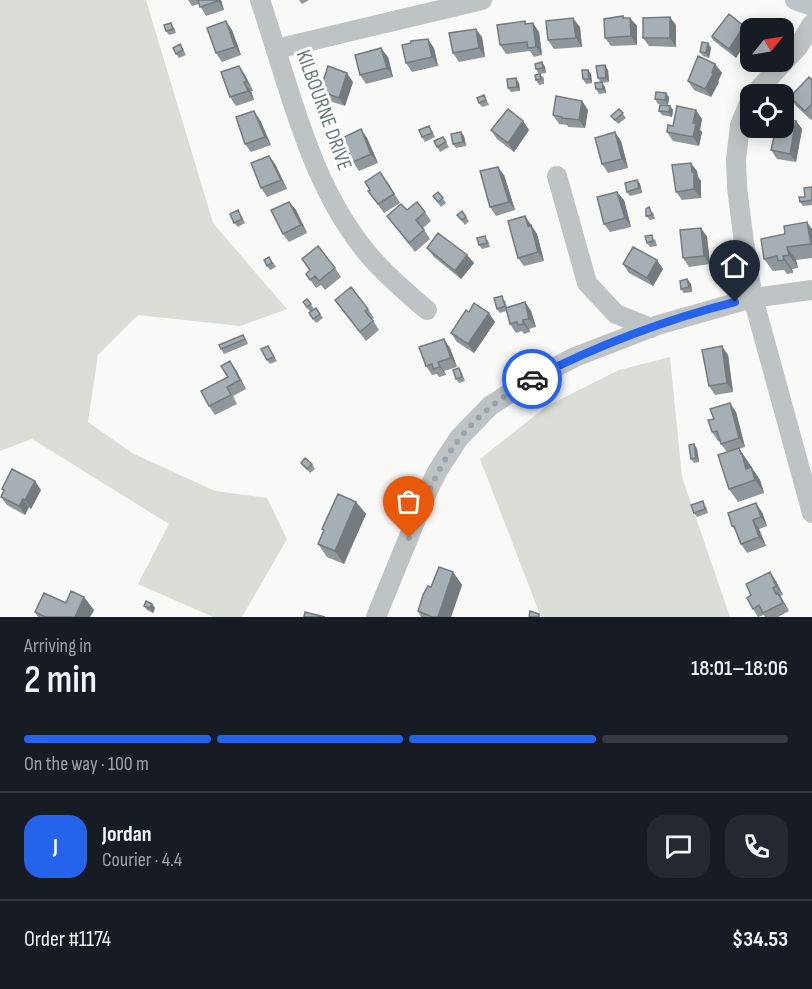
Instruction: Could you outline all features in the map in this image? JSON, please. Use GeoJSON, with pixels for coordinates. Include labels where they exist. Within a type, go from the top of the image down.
{"type":"FeatureCollection","features":[{"type":"Feature","properties":{"kind":"street","name":"KILBOURNE DRIVE"},"geometry":{"type":"LineString","coordinates":[[260,0],[304,136],[326,187],[343,217],[375,262],[427,310]]}},
{"type":"Feature","properties":{"kind":"street"},"geometry":{"type":"LineString","coordinates":[[276,49],[482,0]]}},
{"type":"Feature","properties":{"kind":"street"},"geometry":{"type":"LineString","coordinates":[[795,0],[812,6]]}},
{"type":"Feature","properties":{"kind":"street"},"geometry":{"type":"LineString","coordinates":[[763,84],[798,46],[812,24]]}},
{"type":"Feature","properties":{"kind":"street"},"geometry":{"type":"LineString","coordinates":[[740,125],[736,160],[737,187],[753,298],[812,513]]}},
{"type":"Feature","properties":{"kind":"street"},"geometry":{"type":"LineString","coordinates":[[557,176],[587,283],[616,314],[645,330]]}},
{"type":"Feature","properties":{"kind":"street"},"geometry":{"type":"LineString","coordinates":[[376,617],[428,490],[454,445],[489,406],[530,380],[575,357],[645,330],[753,298],[812,290]]}},
{"type":"Feature","properties":{"kind":"shaded area"},"geometry":{"type":"Polygon","coordinates":[[[0,0],[146,0],[213,223],[287,309],[240,326],[138,315],[98,355],[88,422],[132,453],[215,491],[267,498],[287,539],[242,617],[213,617],[138,584],[169,524],[32,439],[0,451],[0,0]]]}},
{"type":"Feature","properties":{"kind":"shaded area"},"geometry":{"type":"Polygon","coordinates":[[[670,357],[682,477],[730,617],[541,617],[480,459],[547,406],[619,370],[670,357]]]}},
{"type":"Feature","properties":{"kind":"building"},"geometry":{"type":"Polygon","coordinates":[[[198,0],[218,0],[218,1],[200,7],[198,0]]]}},
{"type":"Feature","properties":{"kind":"building"},"geometry":{"type":"Polygon","coordinates":[[[729,14],[740,23],[740,32],[729,49],[712,36],[729,14]]]}},
{"type":"Feature","properties":{"kind":"building"},"geometry":{"type":"Polygon","coordinates":[[[623,16],[623,18],[630,18],[631,36],[605,38],[604,19],[623,16]]]}},
{"type":"Feature","properties":{"kind":"building"},"geometry":{"type":"Polygon","coordinates":[[[670,17],[670,38],[643,38],[643,18],[670,17]]]}},
{"type":"Feature","properties":{"kind":"building"},"geometry":{"type":"Polygon","coordinates":[[[573,18],[576,38],[548,40],[546,21],[573,18]]]}},
{"type":"Feature","properties":{"kind":"building"},"geometry":{"type":"Polygon","coordinates":[[[226,21],[235,47],[216,53],[207,28],[226,21]]]}},
{"type":"Feature","properties":{"kind":"building"},"geometry":{"type":"Polygon","coordinates":[[[525,21],[525,24],[533,23],[536,47],[528,48],[527,42],[500,45],[497,25],[525,21]]]}},
{"type":"Feature","properties":{"kind":"building"},"geometry":{"type":"Polygon","coordinates":[[[171,23],[173,29],[166,31],[164,25],[171,23]]]}},
{"type":"Feature","properties":{"kind":"building"},"geometry":{"type":"Polygon","coordinates":[[[476,29],[479,48],[453,53],[449,33],[476,29]]]}},
{"type":"Feature","properties":{"kind":"building"},"geometry":{"type":"Polygon","coordinates":[[[428,39],[432,57],[406,63],[402,45],[411,43],[411,41],[428,39]]]}},
{"type":"Feature","properties":{"kind":"building"},"geometry":{"type":"Polygon","coordinates":[[[702,42],[708,43],[706,53],[700,52],[702,42]]]}},
{"type":"Feature","properties":{"kind":"building"},"geometry":{"type":"Polygon","coordinates":[[[180,44],[183,50],[176,54],[173,48],[180,44]]]}},
{"type":"Feature","properties":{"kind":"building"},"geometry":{"type":"Polygon","coordinates":[[[381,48],[387,68],[360,75],[355,55],[381,48]]]}},
{"type":"Feature","properties":{"kind":"building"},"geometry":{"type":"Polygon","coordinates":[[[698,56],[715,64],[713,74],[705,89],[688,81],[698,56]]]}},
{"type":"Feature","properties":{"kind":"building"},"geometry":{"type":"Polygon","coordinates":[[[542,62],[543,68],[536,69],[535,64],[542,62]]]}},
{"type":"Feature","properties":{"kind":"building"},"geometry":{"type":"Polygon","coordinates":[[[605,65],[606,78],[598,78],[596,66],[605,65]]]}},
{"type":"Feature","properties":{"kind":"building"},"geometry":{"type":"Polygon","coordinates":[[[239,66],[247,82],[244,82],[248,91],[230,97],[221,72],[239,66]]]}},
{"type":"Feature","properties":{"kind":"building"},"geometry":{"type":"Polygon","coordinates":[[[328,66],[347,73],[339,98],[320,91],[328,66]]]}},
{"type":"Feature","properties":{"kind":"building"},"geometry":{"type":"Polygon","coordinates":[[[582,70],[588,70],[589,79],[583,79],[582,70]]]}},
{"type":"Feature","properties":{"kind":"building"},"geometry":{"type":"Polygon","coordinates":[[[540,74],[541,79],[536,80],[535,75],[540,74]]]}},
{"type":"Feature","properties":{"kind":"building"},"geometry":{"type":"Polygon","coordinates":[[[809,77],[812,80],[812,104],[805,111],[794,101],[794,93],[809,77]]]}},
{"type":"Feature","properties":{"kind":"building"},"geometry":{"type":"Polygon","coordinates":[[[516,78],[517,87],[508,88],[507,79],[516,78]]]}},
{"type":"Feature","properties":{"kind":"building"},"geometry":{"type":"Polygon","coordinates":[[[602,82],[603,89],[596,89],[595,83],[602,82]]]}},
{"type":"Feature","properties":{"kind":"building"},"geometry":{"type":"Polygon","coordinates":[[[656,92],[666,93],[665,100],[655,99],[656,92]]]}},
{"type":"Feature","properties":{"kind":"building"},"geometry":{"type":"Polygon","coordinates":[[[484,95],[486,100],[479,103],[477,98],[484,95]]]}},
{"type":"Feature","properties":{"kind":"building"},"geometry":{"type":"Polygon","coordinates":[[[556,96],[582,101],[579,120],[553,115],[556,96]]]}},
{"type":"Feature","properties":{"kind":"building"},"geometry":{"type":"Polygon","coordinates":[[[660,105],[670,106],[669,112],[659,111],[660,105]]]}},
{"type":"Feature","properties":{"kind":"building"},"geometry":{"type":"Polygon","coordinates":[[[677,106],[696,110],[693,137],[667,132],[668,125],[673,126],[677,106]]]}},
{"type":"Feature","properties":{"kind":"building"},"geometry":{"type":"Polygon","coordinates":[[[508,109],[523,121],[508,143],[491,130],[508,109]]]}},
{"type":"Feature","properties":{"kind":"building"},"geometry":{"type":"Polygon","coordinates":[[[619,109],[623,113],[615,120],[611,116],[619,109]]]}},
{"type":"Feature","properties":{"kind":"building"},"geometry":{"type":"Polygon","coordinates":[[[254,111],[265,137],[245,144],[236,117],[254,111]]]}},
{"type":"Feature","properties":{"kind":"building"},"geometry":{"type":"Polygon","coordinates":[[[429,126],[432,133],[422,137],[419,130],[429,126]]]}},
{"type":"Feature","properties":{"kind":"building"},"geometry":{"type":"Polygon","coordinates":[[[361,129],[371,154],[353,162],[342,138],[361,129]]]}},
{"type":"Feature","properties":{"kind":"building"},"geometry":{"type":"Polygon","coordinates":[[[461,132],[463,142],[453,144],[451,134],[461,132]]]}},
{"type":"Feature","properties":{"kind":"building"},"geometry":{"type":"Polygon","coordinates":[[[615,132],[622,159],[602,164],[595,138],[615,132]]]}},
{"type":"Feature","properties":{"kind":"building"},"geometry":{"type":"Polygon","coordinates":[[[443,137],[446,142],[437,147],[434,141],[443,137]]]}},
{"type":"Feature","properties":{"kind":"building"},"geometry":{"type":"Polygon","coordinates":[[[774,138],[793,138],[790,154],[771,150],[774,138]]]}},
{"type":"Feature","properties":{"kind":"building"},"geometry":{"type":"Polygon","coordinates":[[[269,156],[281,180],[261,188],[251,163],[269,156]]]}},
{"type":"Feature","properties":{"kind":"building"},"geometry":{"type":"Polygon","coordinates":[[[691,163],[692,172],[694,172],[694,189],[676,192],[672,165],[691,163]]]}},
{"type":"Feature","properties":{"kind":"building"},"geometry":{"type":"Polygon","coordinates":[[[498,167],[509,202],[490,207],[480,171],[498,167]]]}},
{"type":"Feature","properties":{"kind":"building"},"geometry":{"type":"Polygon","coordinates":[[[380,172],[394,194],[378,204],[368,191],[370,190],[365,182],[380,172]]]}},
{"type":"Feature","properties":{"kind":"building"},"geometry":{"type":"Polygon","coordinates":[[[637,180],[639,188],[627,192],[625,183],[637,180]]]}},
{"type":"Feature","properties":{"kind":"building"},"geometry":{"type":"Polygon","coordinates":[[[812,187],[812,200],[800,202],[799,197],[805,197],[804,188],[812,187]]]}},
{"type":"Feature","properties":{"kind":"building"},"geometry":{"type":"Polygon","coordinates":[[[438,192],[443,198],[438,202],[433,196],[438,192]]]}},
{"type":"Feature","properties":{"kind":"building"},"geometry":{"type":"Polygon","coordinates":[[[617,192],[625,218],[604,224],[597,197],[617,192]]]}},
{"type":"Feature","properties":{"kind":"building"},"geometry":{"type":"Polygon","coordinates":[[[289,202],[301,225],[283,234],[271,210],[289,202]]]}},
{"type":"Feature","properties":{"kind":"building"},"geometry":{"type":"Polygon","coordinates":[[[417,202],[425,212],[416,220],[424,230],[409,243],[387,216],[401,204],[407,210],[417,202]]]}},
{"type":"Feature","properties":{"kind":"building"},"geometry":{"type":"Polygon","coordinates":[[[649,207],[652,215],[646,216],[646,209],[649,207]]]}},
{"type":"Feature","properties":{"kind":"building"},"geometry":{"type":"Polygon","coordinates":[[[238,210],[242,219],[234,223],[230,214],[238,210]]]}},
{"type":"Feature","properties":{"kind":"building"},"geometry":{"type":"Polygon","coordinates":[[[462,211],[466,217],[462,220],[457,215],[462,211]]]}},
{"type":"Feature","properties":{"kind":"building"},"geometry":{"type":"Polygon","coordinates":[[[525,216],[528,226],[531,225],[538,252],[518,258],[508,221],[525,216]]]}},
{"type":"Feature","properties":{"kind":"building"},"geometry":{"type":"Polygon","coordinates":[[[807,222],[811,244],[787,247],[789,255],[783,256],[784,260],[778,261],[777,256],[764,259],[761,239],[785,234],[784,226],[807,222]]]}},
{"type":"Feature","properties":{"kind":"building"},"geometry":{"type":"Polygon","coordinates":[[[701,228],[704,256],[683,258],[680,230],[701,228]]]}},
{"type":"Feature","properties":{"kind":"building"},"geometry":{"type":"Polygon","coordinates":[[[438,233],[467,255],[455,271],[427,248],[438,233]]]}},
{"type":"Feature","properties":{"kind":"building"},"geometry":{"type":"Polygon","coordinates":[[[652,235],[653,241],[647,243],[645,236],[652,235]]]}},
{"type":"Feature","properties":{"kind":"building"},"geometry":{"type":"Polygon","coordinates":[[[485,236],[487,243],[479,245],[477,238],[485,236]]]}},
{"type":"Feature","properties":{"kind":"building"},"geometry":{"type":"Polygon","coordinates":[[[318,246],[335,268],[319,281],[315,276],[310,280],[306,274],[310,270],[302,259],[318,246]]]}},
{"type":"Feature","properties":{"kind":"building"},"geometry":{"type":"Polygon","coordinates":[[[633,247],[657,260],[647,278],[623,264],[633,247]]]}},
{"type":"Feature","properties":{"kind":"building"},"geometry":{"type":"Polygon","coordinates":[[[269,257],[272,263],[267,266],[264,260],[269,257]]]}},
{"type":"Feature","properties":{"kind":"building"},"geometry":{"type":"Polygon","coordinates":[[[687,279],[689,287],[681,289],[680,281],[687,279]]]}},
{"type":"Feature","properties":{"kind":"building"},"geometry":{"type":"Polygon","coordinates":[[[351,287],[368,309],[365,311],[373,321],[360,332],[335,300],[351,287]]]}},
{"type":"Feature","properties":{"kind":"building"},"geometry":{"type":"Polygon","coordinates":[[[502,296],[505,306],[497,309],[494,298],[502,296]]]}},
{"type":"Feature","properties":{"kind":"building"},"geometry":{"type":"Polygon","coordinates":[[[307,299],[311,304],[307,307],[303,302],[307,299]]]}},
{"type":"Feature","properties":{"kind":"building"},"geometry":{"type":"Polygon","coordinates":[[[525,302],[529,319],[523,320],[523,324],[518,325],[517,322],[510,324],[506,308],[525,302]]]}},
{"type":"Feature","properties":{"kind":"building"},"geometry":{"type":"Polygon","coordinates":[[[474,303],[489,313],[468,344],[451,333],[466,310],[469,312],[474,303]]]}},
{"type":"Feature","properties":{"kind":"building"},"geometry":{"type":"Polygon","coordinates":[[[316,308],[320,314],[313,319],[309,313],[316,308]]]}},
{"type":"Feature","properties":{"kind":"building"},"geometry":{"type":"Polygon","coordinates":[[[243,335],[245,339],[221,349],[219,345],[243,335]]]}},
{"type":"Feature","properties":{"kind":"building"},"geometry":{"type":"Polygon","coordinates":[[[444,339],[451,358],[438,362],[440,367],[433,369],[432,364],[426,366],[419,347],[444,339]]]}},
{"type":"Feature","properties":{"kind":"building"},"geometry":{"type":"Polygon","coordinates":[[[268,346],[274,357],[267,360],[261,349],[268,346]]]}},
{"type":"Feature","properties":{"kind":"building"},"geometry":{"type":"Polygon","coordinates":[[[722,346],[727,383],[709,386],[702,350],[722,346]]]}},
{"type":"Feature","properties":{"kind":"building"},"geometry":{"type":"Polygon","coordinates":[[[230,361],[240,380],[227,387],[231,395],[209,406],[201,391],[228,377],[221,366],[230,361]]]}},
{"type":"Feature","properties":{"kind":"building"},"geometry":{"type":"Polygon","coordinates":[[[459,368],[462,377],[456,379],[453,370],[459,368]]]}},
{"type":"Feature","properties":{"kind":"building"},"geometry":{"type":"Polygon","coordinates":[[[730,403],[739,438],[721,444],[717,431],[712,432],[708,420],[714,419],[710,409],[730,403]]]}},
{"type":"Feature","properties":{"kind":"building"},"geometry":{"type":"Polygon","coordinates":[[[694,444],[696,458],[691,459],[689,445],[694,444]]]}},
{"type":"Feature","properties":{"kind":"building"},"geometry":{"type":"Polygon","coordinates":[[[739,448],[746,469],[751,467],[755,480],[729,489],[718,455],[739,448]]]}},
{"type":"Feature","properties":{"kind":"building"},"geometry":{"type":"Polygon","coordinates":[[[305,458],[312,464],[307,469],[301,463],[305,458]]]}},
{"type":"Feature","properties":{"kind":"building"},"geometry":{"type":"Polygon","coordinates":[[[12,469],[35,481],[25,500],[23,499],[19,506],[1,497],[4,490],[2,489],[12,469]]]}},
{"type":"Feature","properties":{"kind":"building"},"geometry":{"type":"Polygon","coordinates":[[[338,494],[356,502],[335,551],[318,544],[324,530],[322,529],[338,494]]]}},
{"type":"Feature","properties":{"kind":"building"},"geometry":{"type":"Polygon","coordinates":[[[703,501],[705,509],[694,513],[691,505],[703,501]]]}},
{"type":"Feature","properties":{"kind":"building"},"geometry":{"type":"Polygon","coordinates":[[[756,503],[761,517],[753,520],[759,537],[741,544],[728,513],[756,503]]]}},
{"type":"Feature","properties":{"kind":"building"},"geometry":{"type":"Polygon","coordinates":[[[439,567],[453,572],[438,617],[432,617],[418,611],[423,595],[428,586],[431,587],[439,567]]]}},
{"type":"Feature","properties":{"kind":"building"},"geometry":{"type":"Polygon","coordinates":[[[770,572],[776,586],[773,588],[783,603],[763,613],[759,605],[753,609],[747,598],[751,595],[746,584],[770,572]]]}},
{"type":"Feature","properties":{"kind":"building"},"geometry":{"type":"Polygon","coordinates":[[[71,591],[84,597],[75,617],[45,617],[35,612],[44,593],[66,603],[71,591]]]}},
{"type":"Feature","properties":{"kind":"building"},"geometry":{"type":"Polygon","coordinates":[[[146,601],[152,604],[150,608],[144,606],[146,601]]]}},
{"type":"Feature","properties":{"kind":"building"},"geometry":{"type":"Polygon","coordinates":[[[530,611],[539,614],[539,617],[529,617],[530,611]]]}},
{"type":"Feature","properties":{"kind":"building"},"geometry":{"type":"Polygon","coordinates":[[[305,612],[325,617],[304,617],[305,612]]]}},
{"type":"Feature","properties":{"kind":"way so far"},"geometry":{"type":"LineString","coordinates":[[409,538],[428,490],[459,438],[489,406],[532,379]]}},
{"type":"Feature","properties":{"kind":"route"},"geometry":{"type":"LineString","coordinates":[[532,379],[575,357],[658,325],[735,302]]}}]}
